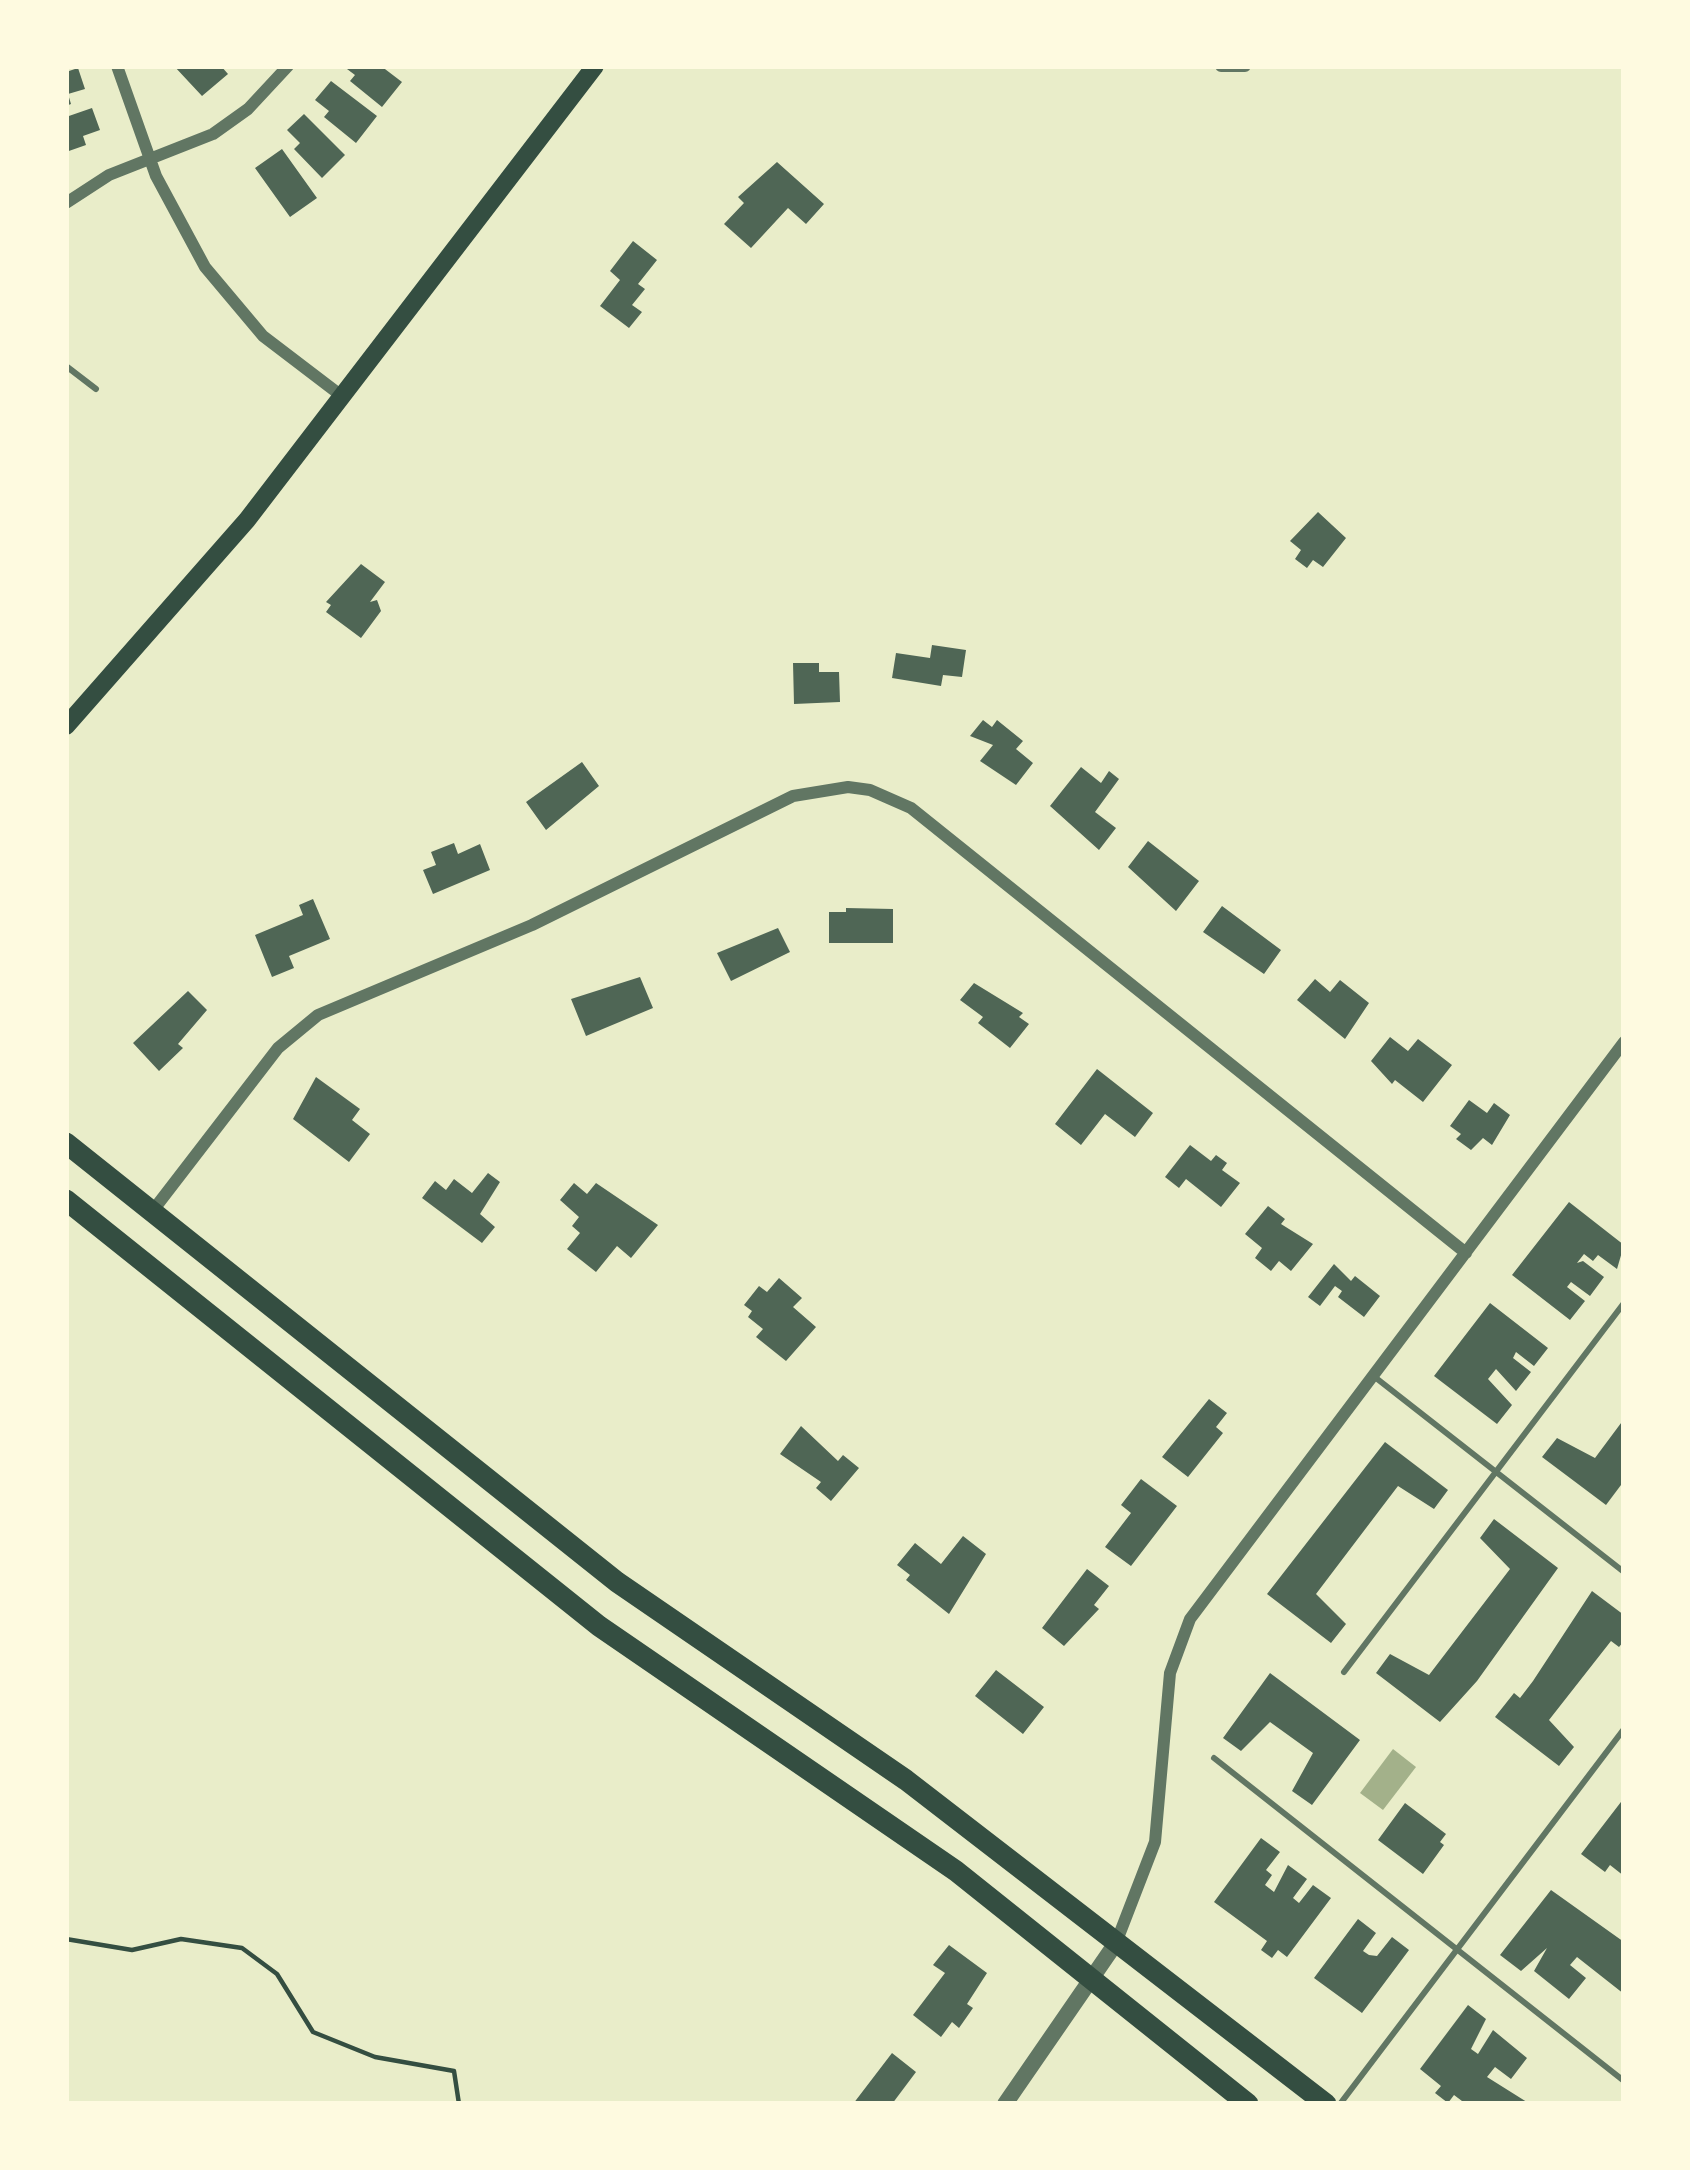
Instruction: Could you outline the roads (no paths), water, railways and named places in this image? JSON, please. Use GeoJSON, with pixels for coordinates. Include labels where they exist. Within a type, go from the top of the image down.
{"type":"FeatureCollection","features":[{"type":"Feature","properties":{"kind":"main road"},"geometry":{"type":"LineString","coordinates":[[66,726],[194,583],[344,397],[595,66]]}},
{"type":"Feature","properties":{"kind":"main road"},"geometry":{"type":"LineString","coordinates":[[66,1142],[617,1582],[906,1780],[1326,2104]]}},
{"type":"Feature","properties":{"kind":"main road"},"geometry":{"type":"LineString","coordinates":[[66,1200],[599,1626],[888,1821],[1248,2104]]}},
{"type":"Feature","properties":{"kind":"street"},"geometry":{"type":"LineString","coordinates":[[117,66],[150,160],[182,230],[226,296],[286,356],[344,397]]}},
{"type":"Feature","properties":{"kind":"street"},"geometry":{"type":"LineString","coordinates":[[66,203],[109,175],[232,122],[288,66]]}},
{"type":"Feature","properties":{"kind":"street"},"geometry":{"type":"LineString","coordinates":[[1221,66],[1245,66]]}},
{"type":"Feature","properties":{"kind":"street"},"geometry":{"type":"LineString","coordinates":[[152,1213],[278,1048],[319,1015],[599,894],[793,796],[848,787],[870,790],[911,808],[1466,1253]]}},
{"type":"Feature","properties":{"kind":"street"},"geometry":{"type":"LineString","coordinates":[[1005,2104],[1116,1943],[1156,1842],[1170,1673],[1183,1633],[1207,1593],[1376,1378],[1624,1042]]}},
{"type":"Feature","properties":{"kind":"lane"},"geometry":{"type":"LineString","coordinates":[[66,366],[96,389]]}},
{"type":"Feature","properties":{"kind":"lane"},"geometry":{"type":"LineString","coordinates":[[1344,1672],[1624,1303]]}},
{"type":"Feature","properties":{"kind":"lane"},"geometry":{"type":"LineString","coordinates":[[1376,1378],[1624,1572]]}},
{"type":"Feature","properties":{"kind":"lane"},"geometry":{"type":"LineString","coordinates":[[1340,2104],[1622,1734]]}},
{"type":"Feature","properties":{"kind":"lane"},"geometry":{"type":"LineString","coordinates":[[1214,1758],[1460,1947],[1465,1959],[1624,2081]]}}]}
